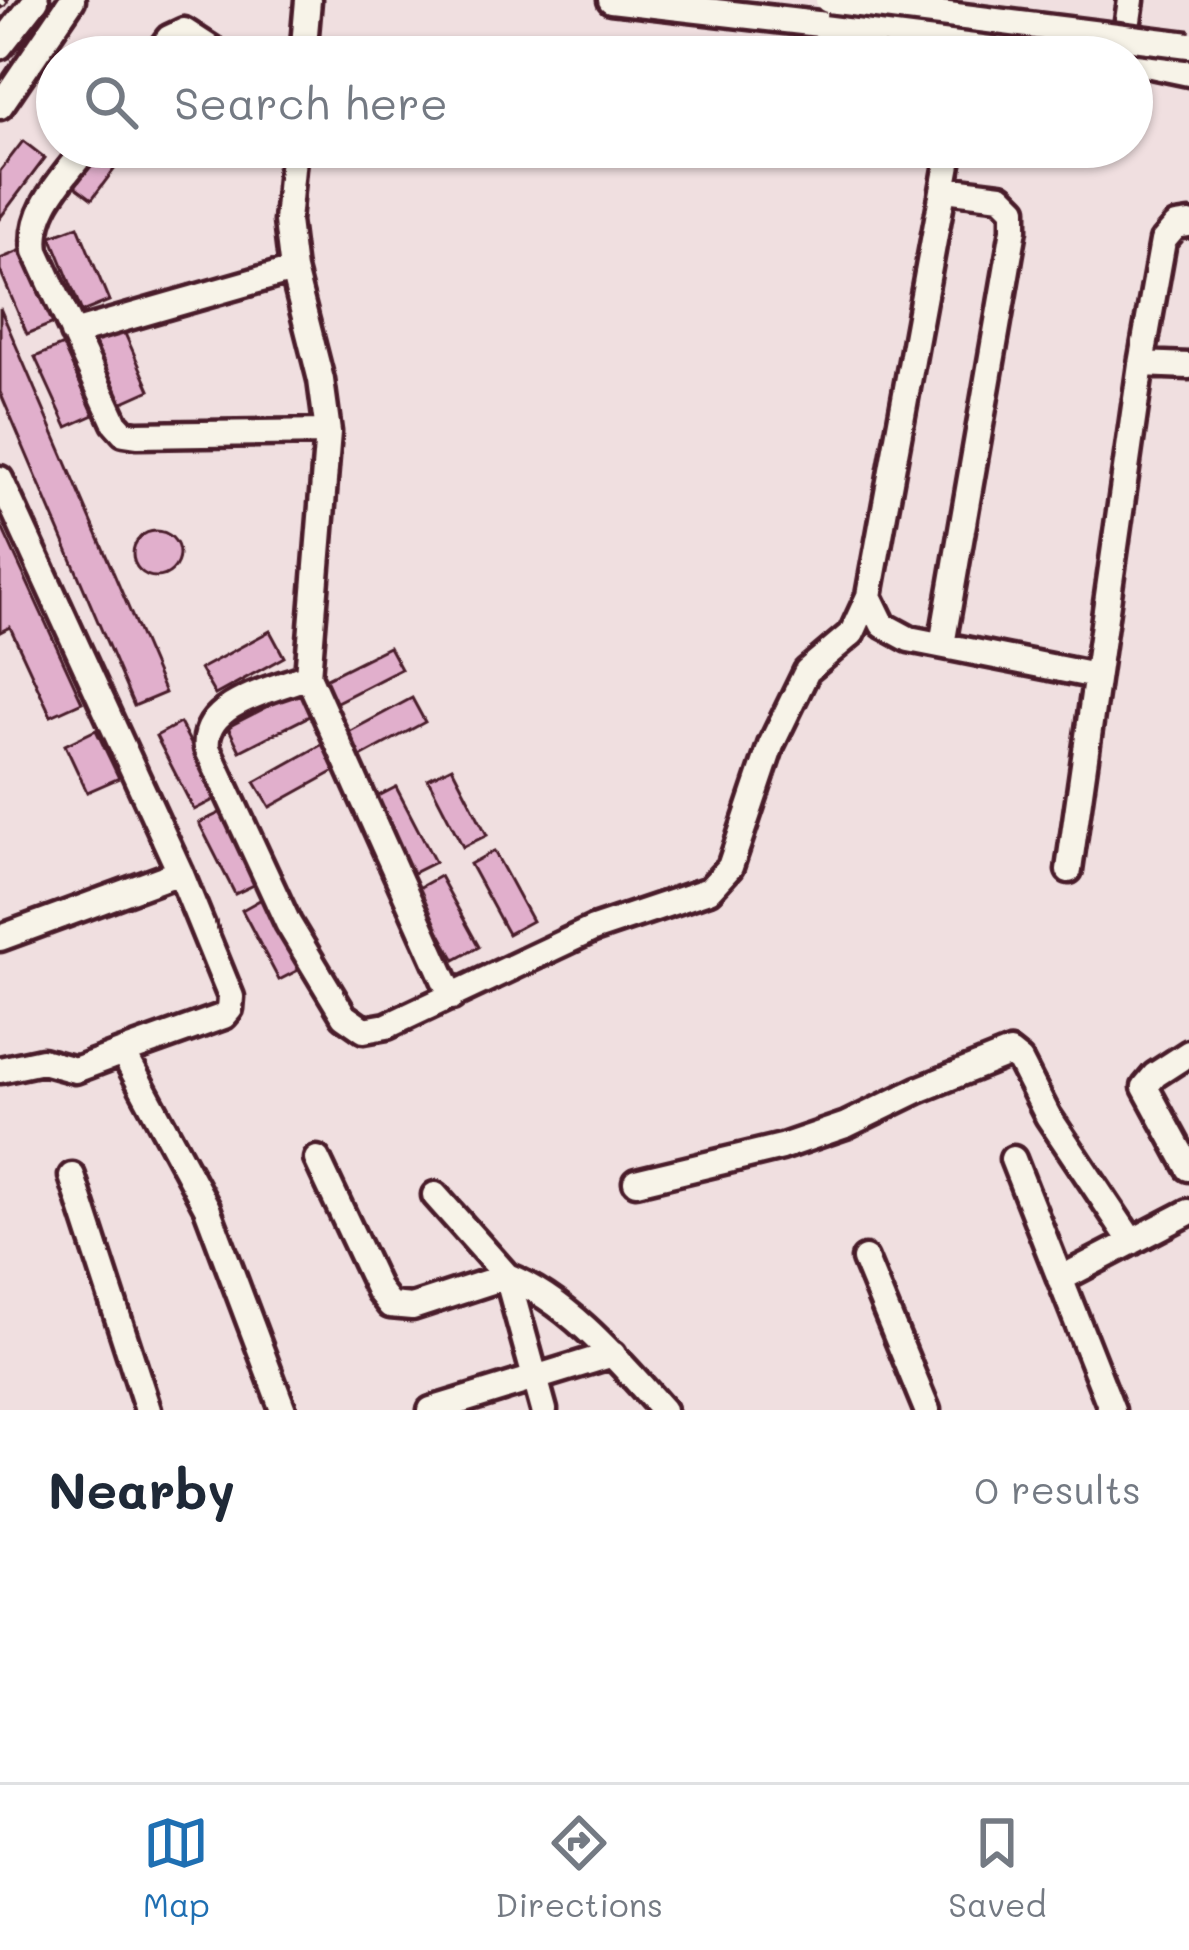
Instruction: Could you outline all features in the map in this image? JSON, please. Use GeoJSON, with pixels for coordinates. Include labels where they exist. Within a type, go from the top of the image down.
{"type":"FeatureCollection","features":[{"type":"Feature","properties":{"kind":"street"},"geometry":{"type":"LineString","coordinates":[[0,46],[36,0]]}},
{"type":"Feature","properties":{"kind":"street"},"geometry":{"type":"LineString","coordinates":[[48,36],[72,0]]}},
{"type":"Feature","properties":{"kind":"street"},"geometry":{"type":"LineString","coordinates":[[305,36],[308,0]]}},
{"type":"Feature","properties":{"kind":"street"},"geometry":{"type":"LineString","coordinates":[[611,0],[877,36]]}},
{"type":"Feature","properties":{"kind":"street"},"geometry":{"type":"LineString","coordinates":[[828,0],[1117,36]]}},
{"type":"Feature","properties":{"kind":"street"},"geometry":{"type":"LineString","coordinates":[[1125,36],[1131,0]]}},
{"type":"Feature","properties":{"kind":"street"},"geometry":{"type":"LineString","coordinates":[[1153,41],[1189,45]]}},
{"type":"Feature","properties":{"kind":"street"},"geometry":{"type":"LineString","coordinates":[[0,106],[36,53]]}},
{"type":"Feature","properties":{"kind":"street"},"geometry":{"type":"LineString","coordinates":[[1153,65],[1189,73]]}},
{"type":"Feature","properties":{"kind":"street"},"geometry":{"type":"LineString","coordinates":[[71,168],[47,200],[34,234],[35,251],[115,423],[124,433],[328,432]]}},
{"type":"Feature","properties":{"kind":"street"},"geometry":{"type":"LineString","coordinates":[[292,168],[287,221],[293,270],[322,380],[328,432],[308,676],[452,997]]}},
{"type":"Feature","properties":{"kind":"street"},"geometry":{"type":"LineString","coordinates":[[308,676],[230,707],[212,722],[207,748],[288,922],[344,1016],[364,1030],[452,997],[593,929],[700,895],[720,881],[736,851],[771,745],[807,671],[853,633],[869,596],[948,168]]}},
{"type":"Feature","properties":{"kind":"street"},"geometry":{"type":"LineString","coordinates":[[942,645],[1014,229],[1014,209],[1001,196],[945,189]]}},
{"type":"Feature","properties":{"kind":"street"},"geometry":{"type":"LineString","coordinates":[[1069,870],[1141,364],[1165,236],[1176,226],[1189,224]]}},
{"type":"Feature","properties":{"kind":"street"},"geometry":{"type":"LineString","coordinates":[[73,333],[293,270]]}},
{"type":"Feature","properties":{"kind":"street"},"geometry":{"type":"LineString","coordinates":[[1141,364],[1189,367]]}},
{"type":"Feature","properties":{"kind":"street"},"geometry":{"type":"LineString","coordinates":[[0,479],[180,872],[231,997],[230,1009],[215,1020],[75,1070],[41,1061],[0,1070]]}},
{"type":"Feature","properties":{"kind":"street"},"geometry":{"type":"LineString","coordinates":[[869,596],[884,626],[894,632],[1096,676]]}},
{"type":"Feature","properties":{"kind":"street"},"geometry":{"type":"LineString","coordinates":[[0,938],[180,872]]}},
{"type":"Feature","properties":{"kind":"street"},"geometry":{"type":"LineString","coordinates":[[123,1052],[207,1208],[283,1410]]}},
{"type":"Feature","properties":{"kind":"street"},"geometry":{"type":"LineString","coordinates":[[636,1182],[782,1147],[846,1125],[1010,1053],[1020,1061],[1048,1116],[1132,1242]]}},
{"type":"Feature","properties":{"kind":"street"},"geometry":{"type":"LineString","coordinates":[[1189,1053],[1145,1087],[1189,1168]]}},
{"type":"Feature","properties":{"kind":"street"},"geometry":{"type":"LineString","coordinates":[[317,1159],[379,1292],[390,1305],[412,1307],[507,1276]]}},
{"type":"Feature","properties":{"kind":"street"},"geometry":{"type":"LineString","coordinates":[[1012,1160],[1112,1410]]}},
{"type":"Feature","properties":{"kind":"street"},"geometry":{"type":"LineString","coordinates":[[72,1176],[148,1410]]}},
{"type":"Feature","properties":{"kind":"street"},"geometry":{"type":"LineString","coordinates":[[435,1195],[507,1276],[545,1298],[613,1354],[663,1410]]}},
{"type":"Feature","properties":{"kind":"street"},"geometry":{"type":"LineString","coordinates":[[1060,1279],[1189,1212]]}},
{"type":"Feature","properties":{"kind":"street"},"geometry":{"type":"LineString","coordinates":[[865,1259],[926,1410]]}},
{"type":"Feature","properties":{"kind":"street"},"geometry":{"type":"LineString","coordinates":[[507,1276],[544,1410]]}},
{"type":"Feature","properties":{"kind":"street"},"geometry":{"type":"LineString","coordinates":[[431,1410],[613,1354]]}},
{"type":"Feature","properties":{"kind":"building"},"geometry":{"type":"Polygon","coordinates":[[[23,141],[36,151],[38,168],[0,218],[0,171],[23,141]]]}},
{"type":"Feature","properties":{"kind":"building"},"geometry":{"type":"Polygon","coordinates":[[[78,168],[115,168],[92,199],[68,181],[78,168]]]}},
{"type":"Feature","properties":{"kind":"building"},"geometry":{"type":"Polygon","coordinates":[[[78,226],[109,301],[82,312],[51,236],[78,226]]]}},
{"type":"Feature","properties":{"kind":"building"},"geometry":{"type":"Polygon","coordinates":[[[24,249],[54,323],[27,334],[0,270],[0,259],[24,249]]]}},
{"type":"Feature","properties":{"kind":"building"},"geometry":{"type":"Polygon","coordinates":[[[0,308],[165,693],[134,706],[0,392],[0,308]]]}},
{"type":"Feature","properties":{"kind":"building"},"geometry":{"type":"Polygon","coordinates":[[[119,320],[150,390],[121,403],[90,332],[119,320]]]}},
{"type":"Feature","properties":{"kind":"building"},"geometry":{"type":"Polygon","coordinates":[[[63,345],[94,415],[67,427],[35,357],[63,345]]]}},
{"type":"Feature","properties":{"kind":"building"},"geometry":{"type":"Polygon","coordinates":[[[0,523],[82,702],[51,716],[10,627],[0,632],[0,523]]]}},
{"type":"Feature","properties":{"kind":"building"},"geometry":{"type":"Polygon","coordinates":[[[156,531],[172,538],[179,554],[172,570],[156,577],[140,570],[133,554],[140,538],[156,531]]]}},
{"type":"Feature","properties":{"kind":"building"},"geometry":{"type":"Polygon","coordinates":[[[270,631],[284,657],[215,695],[200,669],[270,631]]]}},
{"type":"Feature","properties":{"kind":"building"},"geometry":{"type":"Polygon","coordinates":[[[389,647],[401,669],[327,707],[315,684],[389,647]]]}},
{"type":"Feature","properties":{"kind":"building"},"geometry":{"type":"Polygon","coordinates":[[[300,690],[313,714],[240,751],[228,727],[300,690]]]}},
{"type":"Feature","properties":{"kind":"building"},"geometry":{"type":"Polygon","coordinates":[[[412,698],[425,722],[355,760],[341,736],[412,698]]]}},
{"type":"Feature","properties":{"kind":"building"},"geometry":{"type":"Polygon","coordinates":[[[180,723],[219,797],[194,810],[156,736],[180,723]]]}},
{"type":"Feature","properties":{"kind":"building"},"geometry":{"type":"Polygon","coordinates":[[[96,730],[119,778],[87,792],[65,745],[96,730]]]}},
{"type":"Feature","properties":{"kind":"building"},"geometry":{"type":"Polygon","coordinates":[[[330,740],[344,766],[270,807],[255,782],[330,740]]]}},
{"type":"Feature","properties":{"kind":"building"},"geometry":{"type":"Polygon","coordinates":[[[452,767],[487,835],[463,847],[428,779],[452,767]]]}},
{"type":"Feature","properties":{"kind":"building"},"geometry":{"type":"Polygon","coordinates":[[[396,787],[435,862],[409,875],[371,800],[396,787]]]}},
{"type":"Feature","properties":{"kind":"building"},"geometry":{"type":"Polygon","coordinates":[[[224,811],[260,882],[235,894],[199,823],[224,811]]]}},
{"type":"Feature","properties":{"kind":"building"},"geometry":{"type":"Polygon","coordinates":[[[494,851],[532,921],[508,934],[470,864],[494,851]]]}},
{"type":"Feature","properties":{"kind":"building"},"geometry":{"type":"Polygon","coordinates":[[[440,876],[479,947],[455,960],[415,890],[440,876]]]}},
{"type":"Feature","properties":{"kind":"building"},"geometry":{"type":"Polygon","coordinates":[[[267,896],[304,967],[279,980],[242,910],[267,896]]]}},
{"type":"Feature","properties":{"kind":"railway"},"geometry":{"type":"LineString","coordinates":[[0,4],[3,0]]}}]}
